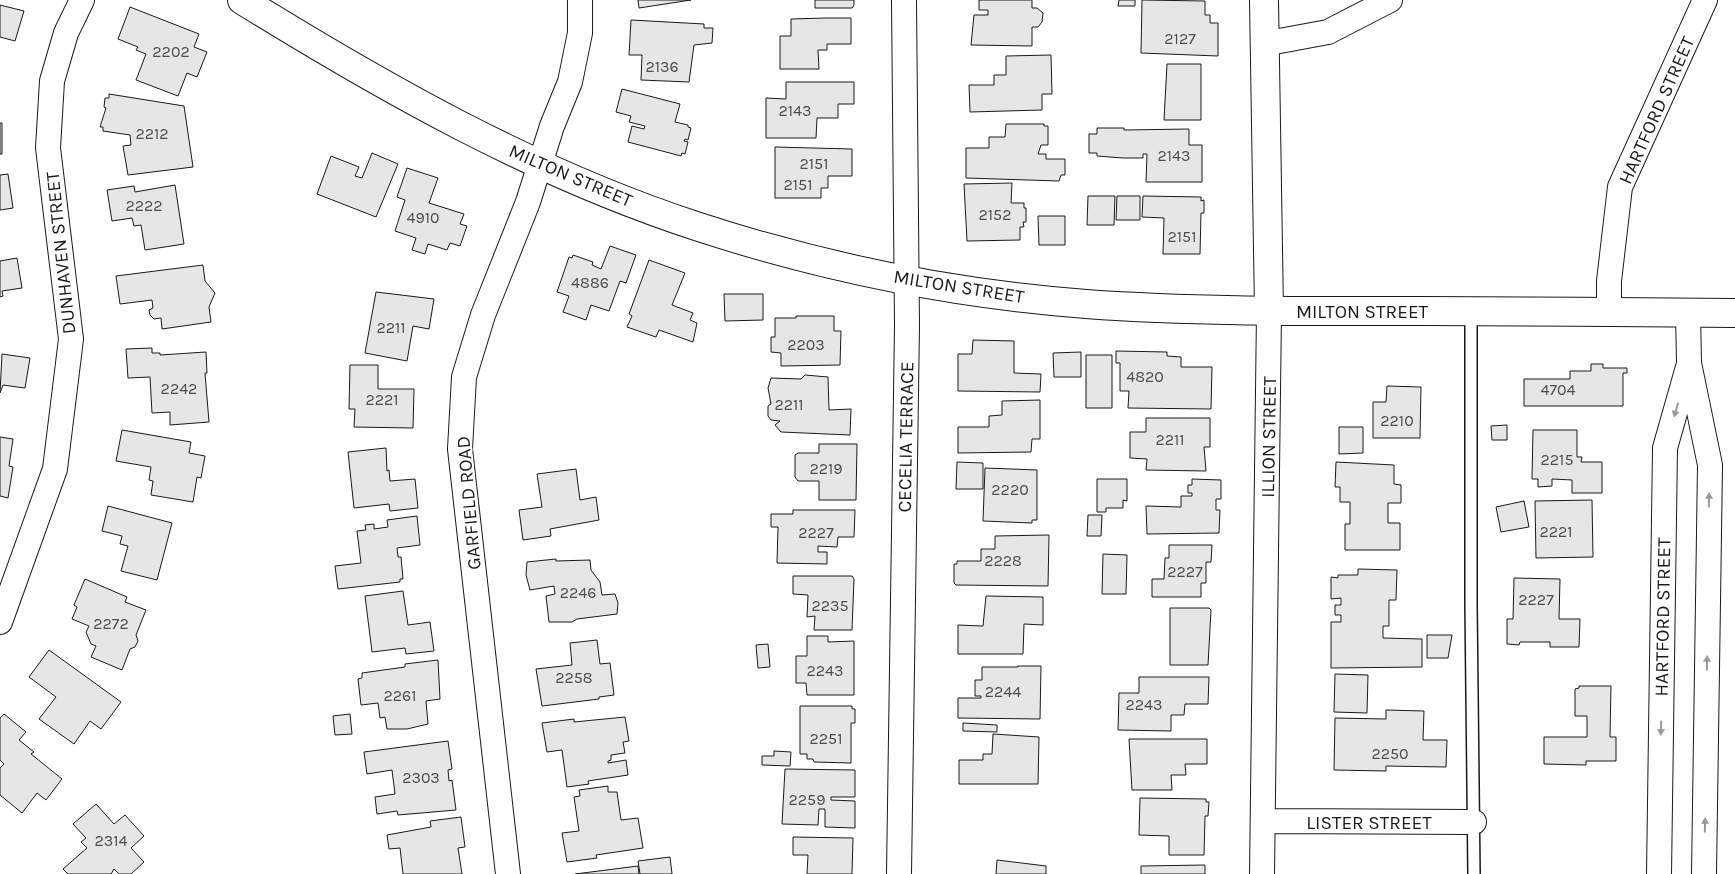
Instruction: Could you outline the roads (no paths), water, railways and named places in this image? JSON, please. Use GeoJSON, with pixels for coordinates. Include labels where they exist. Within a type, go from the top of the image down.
{"type":"FeatureCollection","features":[{"type":"Feature","properties":{"kind":"main road","name":"MILTON STREET"},"geometry":{"type":"LineString","coordinates":[[242,0],[377,82],[464,128],[539,164],[622,199],[696,226],[814,259],[906,279],[990,293],[1083,304],[1194,310],[1735,312]]}},
{"type":"Feature","properties":{"kind":"main road","name":"ILLION STREET"},"geometry":{"type":"LineString","coordinates":[[1264,0],[1263,44],[1269,311]]}},
{"type":"Feature","properties":{"kind":"street","name":"DUNHAVEN STREET"},"geometry":{"type":"LineString","coordinates":[[0,622],[55,469],[71,339],[48,148],[52,80],[66,34],[82,0]]}},
{"type":"Feature","properties":{"kind":"street","name":"GARFIELD ROAD"},"geometry":{"type":"LineString","coordinates":[[508,874],[460,449],[464,377],[483,315],[528,202],[539,164],[570,82],[580,33],[580,0]]}},
{"type":"Feature","properties":{"kind":"street","name":"CECELIA TERRACE"},"geometry":{"type":"LineString","coordinates":[[899,874],[906,279],[904,0]]}},
{"type":"Feature","properties":{"kind":"street"},"geometry":{"type":"LineString","coordinates":[[1263,44],[1328,32],[1390,0]]}},
{"type":"Feature","properties":{"kind":"street","name":"HARTFORD STREET"},"geometry":{"type":"LineString","coordinates":[[1609,312],[1609,281],[1620,187],[1706,0]]}},
{"type":"Feature","properties":{"kind":"street","name":"ILLION STREET"},"geometry":{"type":"LineString","coordinates":[[1262,874],[1269,311]]}},
{"type":"Feature","properties":{"kind":"street","name":"HARTFORD STREET"},"geometry":{"type":"LineString","coordinates":[[1688,312],[1689,363],[1710,465],[1704,874]]}},
{"type":"Feature","properties":{"kind":"street","name":"HARTFORD STREET"},"geometry":{"type":"LineString","coordinates":[[1659,874],[1665,448],[1689,363]]}},
{"type":"Feature","properties":{"kind":"street","name":"LISTER STREET"},"geometry":{"type":"LineString","coordinates":[[1264,821],[1474,822]]}},
{"type":"Feature","properties":{"kind":"lane"},"geometry":{"type":"LineString","coordinates":[[1471,311],[1471,603],[1474,874]]}}]}
